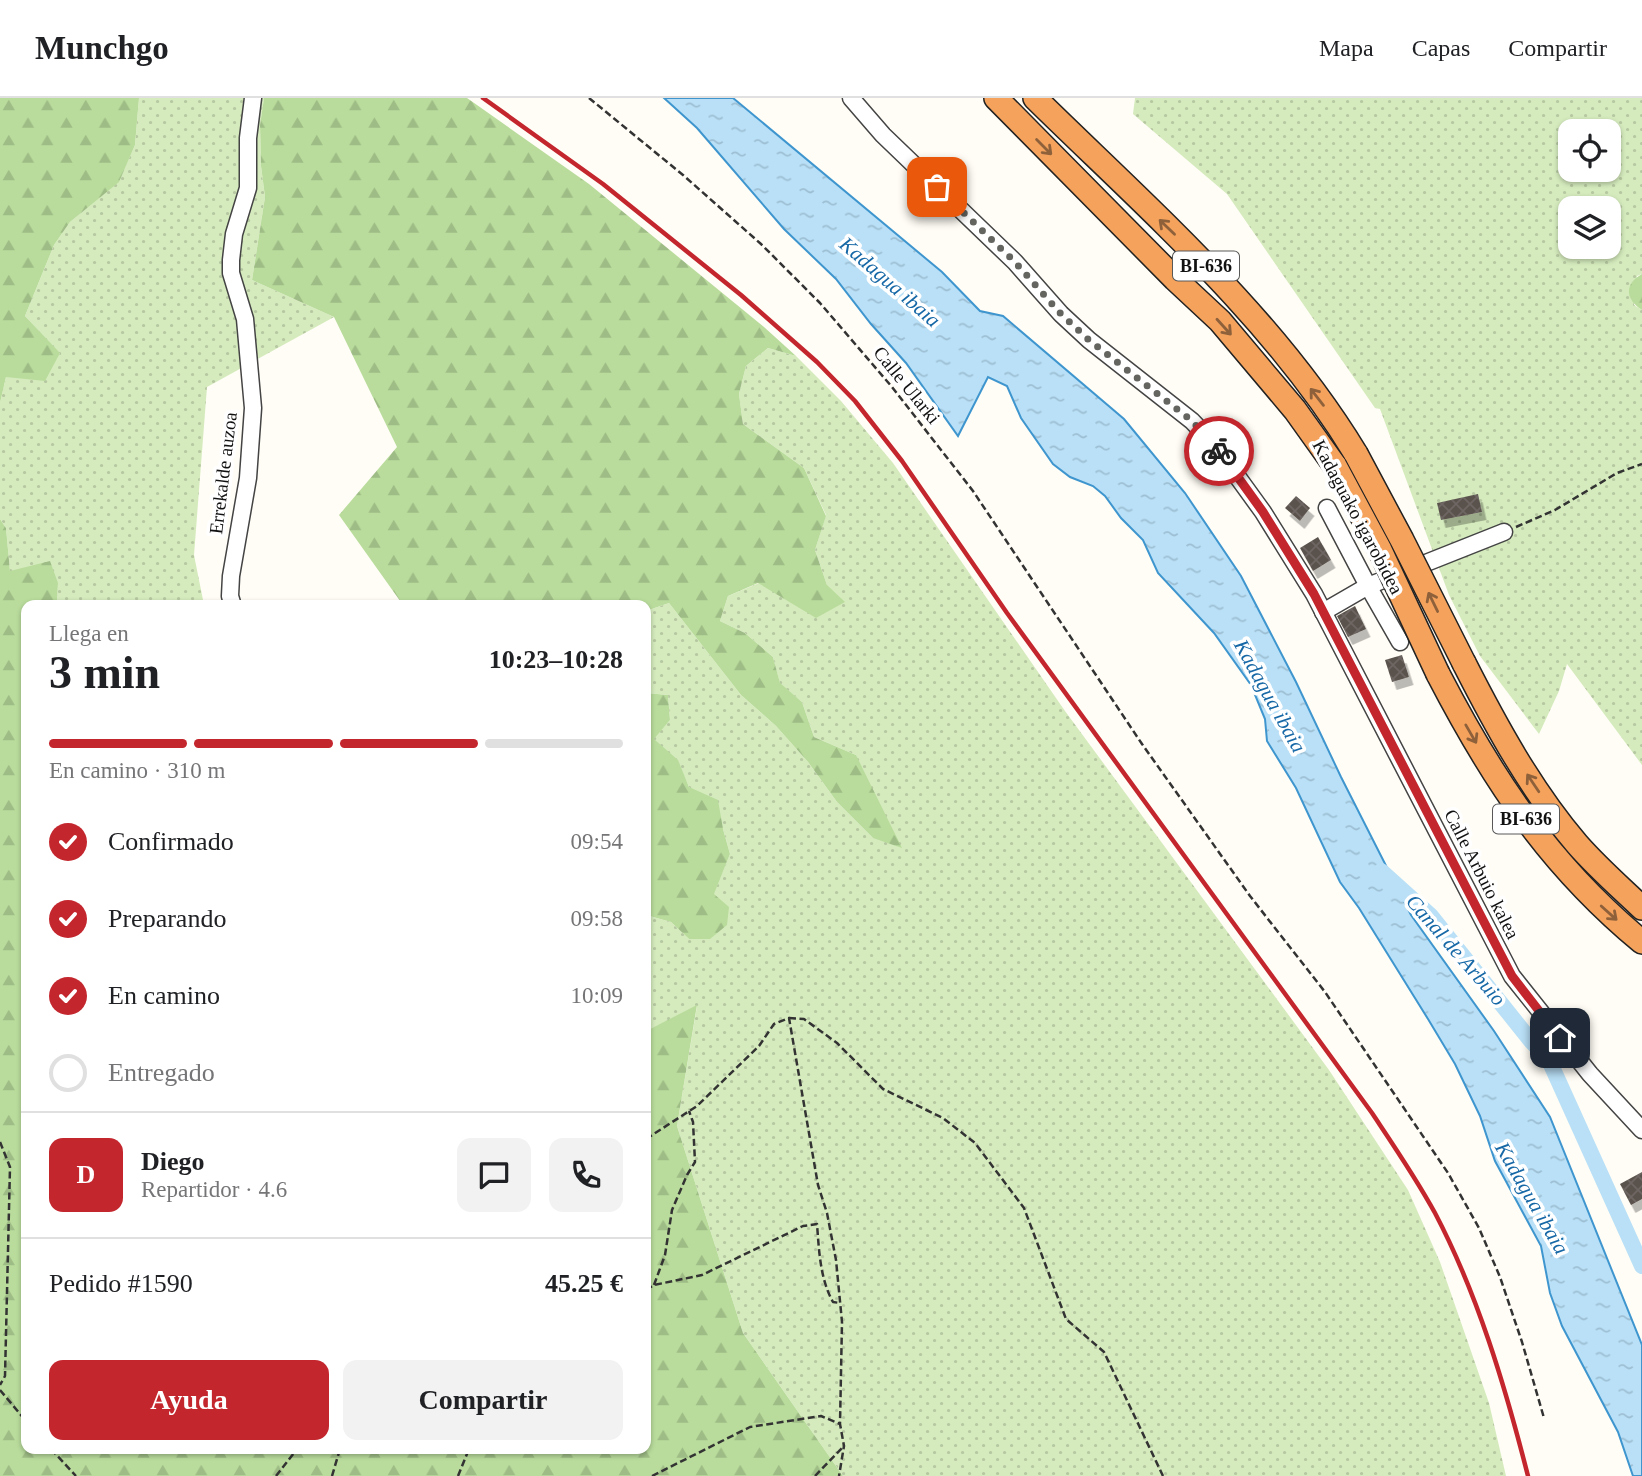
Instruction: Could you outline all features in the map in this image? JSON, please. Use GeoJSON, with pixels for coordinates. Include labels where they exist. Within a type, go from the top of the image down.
{"type":"FeatureCollection","features":[{"type":"Feature","properties":{"kind":"highway","name":"Kadaguako igarobidea"},"geometry":{"type":"LineString","coordinates":[[996,98],[1220,321],[1295,410],[1335,466],[1380,550],[1438,674],[1482,752],[1548,850],[1587,894],[1642,942]]}},
{"type":"Feature","properties":{"kind":"highway","name":"Kadaguako igarobidea"},"geometry":{"type":"LineString","coordinates":[[1035,98],[1224,285],[1328,410],[1356,454],[1505,739],[1546,802],[1577,843],[1642,908]]}},
{"type":"Feature","properties":{"kind":"street","name":"Errekalde auzoa"},"geometry":{"type":"LineString","coordinates":[[231,600],[231,576],[248,478],[253,408],[245,319],[231,273],[230,260],[234,234],[248,188],[248,138],[253,98]]}},
{"type":"Feature","properties":{"kind":"street","name":"Calle Arbuio kalea"},"geometry":{"type":"LineString","coordinates":[[851,98],[883,135],[1015,262],[1061,314],[1089,340],[1192,421],[1213,443],[1293,559],[1323,612],[1512,976],[1590,1074],[1642,1130]]}},
{"type":"Feature","properties":{"kind":"street"},"geometry":{"type":"LineString","coordinates":[[1327,508],[1401,642]]}},
{"type":"Feature","properties":{"kind":"street"},"geometry":{"type":"LineString","coordinates":[[1323,612],[1368,586],[1504,532]]}},
{"type":"Feature","properties":{"kind":"path","name":"Calle Ularki"},"geometry":{"type":"LineString","coordinates":[[589,98],[683,175],[761,244],[820,303],[883,376],[972,491],[1142,744],[1250,896],[1325,992],[1448,1173],[1479,1228],[1500,1277],[1544,1418]]}},
{"type":"Feature","properties":{"kind":"path"},"geometry":{"type":"LineString","coordinates":[[1504,532],[1555,510],[1617,473],[1642,464]]}},
{"type":"Feature","properties":{"kind":"path"},"geometry":{"type":"LineString","coordinates":[[789,1018],[818,1185],[827,1213],[836,1260],[842,1354],[840,1424],[844,1447],[839,1476]]}},
{"type":"Feature","properties":{"kind":"path"},"geometry":{"type":"LineString","coordinates":[[651,1136],[689,1111],[759,1046],[774,1024],[789,1018],[804,1019],[837,1043],[883,1089],[943,1118],[975,1143],[1024,1208],[1066,1318],[1104,1352],[1163,1476]]}},
{"type":"Feature","properties":{"kind":"path"},"geometry":{"type":"LineString","coordinates":[[654,1285],[665,1255],[672,1210],[695,1162],[693,1122],[689,1111]]}},
{"type":"Feature","properties":{"kind":"path"},"geometry":{"type":"LineString","coordinates":[[0,1142],[10,1167],[5,1376],[0,1387],[21,1414]]}},
{"type":"Feature","properties":{"kind":"path"},"geometry":{"type":"LineString","coordinates":[[651,1287],[702,1275],[803,1226],[817,1224],[820,1260],[828,1292],[833,1302],[840,1303]]}},
{"type":"Feature","properties":{"kind":"path"},"geometry":{"type":"LineString","coordinates":[[652,1476],[750,1427],[821,1416],[840,1424]]}},
{"type":"Feature","properties":{"kind":"path"},"geometry":{"type":"LineString","coordinates":[[815,1476],[844,1447]]}},
{"type":"Feature","properties":{"kind":"path"},"geometry":{"type":"LineString","coordinates":[[56,1454],[76,1476]]}},
{"type":"Feature","properties":{"kind":"path"},"geometry":{"type":"LineString","coordinates":[[276,1476],[293,1454]]}},
{"type":"Feature","properties":{"kind":"path"},"geometry":{"type":"LineString","coordinates":[[332,1476],[339,1454]]}},
{"type":"Feature","properties":{"kind":"path"},"geometry":{"type":"LineString","coordinates":[[458,1476],[467,1454]]}},
{"type":"Feature","properties":{"kind":"green space"},"geometry":{"type":"Polygon","coordinates":[[[0,98],[139,98],[135,145],[119,182],[70,222],[54,245],[25,316],[60,353],[45,381],[6,377],[0,403],[0,98]]]}},
{"type":"Feature","properties":{"kind":"green space"},"geometry":{"type":"Polygon","coordinates":[[[139,98],[264,98],[260,125],[265,197],[252,280],[334,317],[207,387],[194,555],[203,600],[57,600],[58,583],[10,571],[6,528],[0,519],[0,403],[6,377],[60,354],[25,316],[54,245],[70,222],[119,181],[135,145],[139,98]]]}},
{"type":"Feature","properties":{"kind":"green space"},"geometry":{"type":"Polygon","coordinates":[[[264,98],[467,98],[589,184],[796,356],[768,348],[746,366],[739,394],[743,424],[804,468],[826,516],[815,550],[827,585],[845,602],[816,618],[758,583],[728,596],[720,621],[745,633],[773,657],[780,683],[802,702],[814,737],[856,755],[902,848],[873,838],[837,802],[808,762],[776,726],[741,695],[669,603],[651,609],[651,600],[399,600],[339,515],[397,447],[334,317],[252,280],[265,197],[260,125],[264,98]]]}},
{"type":"Feature","properties":{"kind":"green space"},"geometry":{"type":"Polygon","coordinates":[[[1135,98],[1642,98],[1642,274],[1637,276],[1634,305],[1642,310],[1642,765],[1567,664],[1559,691],[1539,734],[1480,656],[1449,595],[1380,409],[1375,408],[1227,194],[1133,114],[1135,98]]]}},
{"type":"Feature","properties":{"kind":"green space"},"geometry":{"type":"Polygon","coordinates":[[[1642,274],[1642,310],[1632,301],[1629,292],[1632,282],[1642,274]]]}},
{"type":"Feature","properties":{"kind":"green space"},"geometry":{"type":"Polygon","coordinates":[[[768,348],[796,356],[841,401],[893,463],[1065,711],[1329,1070],[1408,1190],[1440,1262],[1489,1403],[1506,1476],[843,1476],[743,1333],[677,1126],[697,1006],[651,1029],[651,916],[671,922],[689,939],[713,895],[730,854],[723,829],[689,787],[677,760],[653,739],[670,720],[668,695],[651,693],[651,609],[669,603],[741,695],[776,726],[808,762],[837,802],[873,838],[856,755],[814,737],[802,702],[780,684],[773,657],[745,633],[720,621],[728,596],[759,583],[816,617],[827,585],[815,550],[826,515],[804,468],[743,424],[739,394],[746,366],[768,348]]]}},
{"type":"Feature","properties":{"kind":"green space"},"geometry":{"type":"Polygon","coordinates":[[[0,519],[6,528],[10,571],[50,561],[58,583],[57,600],[21,600],[21,1454],[651,1454],[651,1028],[697,1005],[677,1126],[743,1333],[843,1476],[0,1476],[0,519]]]}},
{"type":"Feature","properties":{"kind":"green space"},"geometry":{"type":"Polygon","coordinates":[[[651,693],[668,695],[670,720],[654,739],[678,760],[689,787],[718,800],[730,854],[714,894],[729,907],[727,925],[710,939],[689,939],[671,922],[651,916],[651,693]]]}},
{"type":"Feature","properties":{"kind":"water","name":"Kadagua ibaia"},"geometry":{"type":"Polygon","coordinates":[[[664,98],[733,98],[942,272],[980,311],[1003,316],[1124,419],[1185,493],[1241,576],[1411,915],[1494,1031],[1550,1117],[1642,1345],[1642,1476],[1633,1476],[1618,1432],[1562,1326],[1550,1293],[1541,1246],[1495,1161],[1480,1116],[1455,1064],[1359,908],[1340,882],[1296,788],[1267,741],[1265,719],[1251,685],[1214,633],[1158,573],[1143,540],[1121,518],[1105,496],[1093,486],[1070,477],[1053,464],[1021,418],[1007,386],[988,377],[958,436],[906,363],[836,279],[784,229],[697,128],[664,98]]]}},
{"type":"Feature","properties":{"kind":"building"},"geometry":{"type":"Polygon","coordinates":[[[1478,494],[1482,512],[1441,520],[1437,503],[1478,494]]]}},
{"type":"Feature","properties":{"kind":"building"},"geometry":{"type":"Polygon","coordinates":[[[1296,496],[1310,508],[1300,521],[1285,508],[1296,496]]]}},
{"type":"Feature","properties":{"kind":"building"},"geometry":{"type":"Polygon","coordinates":[[[1318,537],[1331,560],[1313,571],[1300,548],[1318,537]]]}},
{"type":"Feature","properties":{"kind":"building"},"geometry":{"type":"Polygon","coordinates":[[[1355,606],[1366,629],[1348,637],[1337,616],[1355,606]]]}},
{"type":"Feature","properties":{"kind":"building"},"geometry":{"type":"Polygon","coordinates":[[[1402,655],[1409,677],[1392,682],[1385,660],[1402,655]]]}},
{"type":"Feature","properties":{"kind":"building"},"geometry":{"type":"Polygon","coordinates":[[[1642,1172],[1642,1199],[1631,1205],[1620,1184],[1642,1172]]]}},
{"type":"Feature","properties":{"kind":"waterway","name":"Canal de Arbuio"},"geometry":{"type":"LineString","coordinates":[[1381,871],[1431,916],[1531,1041],[1548,1058],[1642,1266]]}},
{"type":"Feature","properties":{"kind":"railway"},"geometry":{"type":"LineString","coordinates":[[483,98],[603,184],[741,295],[817,362],[855,401],[902,461],[1007,613],[1372,1113],[1413,1175],[1450,1244],[1477,1309],[1500,1375],[1528,1476]]}},
{"type":"Feature","properties":{"kind":"way so far"},"geometry":{"type":"LineString","coordinates":[[937,187],[1015,262],[1061,314],[1089,340],[1192,421],[1219,451]]}},
{"type":"Feature","properties":{"kind":"route"},"geometry":{"type":"LineString","coordinates":[[1219,451],[1263,512],[1314,594],[1512,976],[1560,1038]]}}]}
